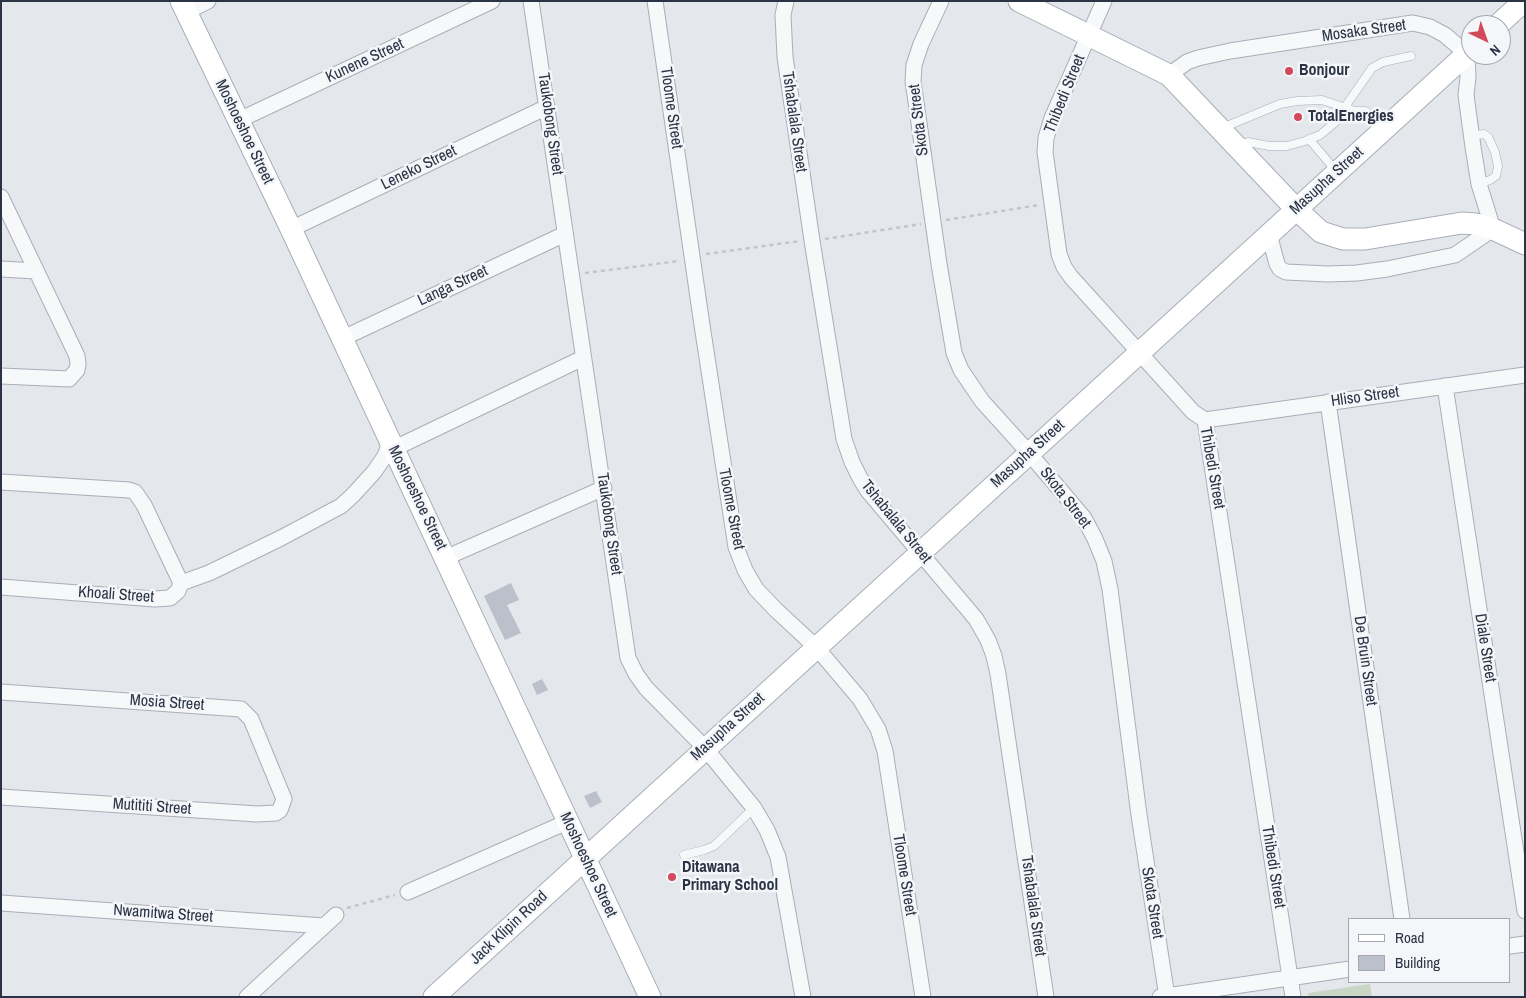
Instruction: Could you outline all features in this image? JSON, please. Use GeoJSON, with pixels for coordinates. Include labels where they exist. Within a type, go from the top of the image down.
{"type":"FeatureCollection","features":[{"type":"Feature","properties":{"kind":"street"},"geometry":{"type":"LineString","coordinates":[[183,6],[208,1]]}},
{"type":"Feature","properties":{"kind":"street","name":"Kunene Street"},"geometry":{"type":"LineString","coordinates":[[238,121],[492,1]]}},
{"type":"Feature","properties":{"kind":"street","name":"Taukobong Street"},"geometry":{"type":"LineString","coordinates":[[532,1],[583,358],[604,488],[626,645],[631,666],[646,688],[705,748],[754,808],[767,830],[778,857],[803,997]]}},
{"type":"Feature","properties":{"kind":"street","name":"Tloome Street"},"geometry":{"type":"LineString","coordinates":[[655,1],[724,478],[736,547],[745,570],[756,589],[816,648],[860,699],[878,729],[885,751],[923,997]]}},
{"type":"Feature","properties":{"kind":"street","name":"Tshabalala Street"},"geometry":{"type":"LineString","coordinates":[[786,1],[783,14],[785,57],[844,439],[852,462],[864,484],[976,619],[988,640],[994,656],[1000,683],[1046,997]]}},
{"type":"Feature","properties":{"kind":"street","name":"Skota Street"},"geometry":{"type":"LineString","coordinates":[[941,1],[921,44],[914,65],[913,81],[938,264],[954,353],[960,370],[982,401],[1084,518],[1104,561],[1110,589],[1164,996]]}},
{"type":"Feature","properties":{"kind":"street"},"geometry":{"type":"LineString","coordinates":[[1018,1],[1169,75],[1296,209],[1322,232],[1343,239],[1365,239],[1462,223],[1476,224],[1493,229],[1525,244]]}},
{"type":"Feature","properties":{"kind":"street","name":"Thibedi Street"},"geometry":{"type":"LineString","coordinates":[[1104,1],[1052,118],[1046,138],[1045,152],[1059,254],[1071,277],[1193,412],[1205,420],[1293,997]]}},
{"type":"Feature","properties":{"kind":"street"},"geometry":{"type":"LineString","coordinates":[[1509,15],[1524,1]]}},
{"type":"Feature","properties":{"kind":"street","name":"Moshoeshoe Street"},"geometry":{"type":"LineString","coordinates":[[183,6],[445,558],[650,997]]}},
{"type":"Feature","properties":{"kind":"street","name":"Mosaka Street"},"geometry":{"type":"LineString","coordinates":[[1169,75],[1187,62],[1230,51],[1413,23],[1430,27],[1446,35],[1461,46]]}},
{"type":"Feature","properties":{"kind":"street","name":"Masupha Street"},"geometry":{"type":"LineString","coordinates":[[584,858],[1461,59]]}},
{"type":"Feature","properties":{"kind":"street"},"geometry":{"type":"LineString","coordinates":[[1468,65],[1466,95],[1471,136],[1479,184],[1493,229]]}},
{"type":"Feature","properties":{"kind":"street","name":"Leneko Street"},"geometry":{"type":"LineString","coordinates":[[290,230],[547,107]]}},
{"type":"Feature","properties":{"kind":"street"},"geometry":{"type":"LineString","coordinates":[[1,197],[77,356],[77,370],[68,379],[53,380],[1,376]]}},
{"type":"Feature","properties":{"kind":"street"},"geometry":{"type":"LineString","coordinates":[[1269,234],[1280,269],[1286,272],[1328,274],[1387,269],[1455,255],[1493,229]]}},
{"type":"Feature","properties":{"kind":"street","name":"Langa Street"},"geometry":{"type":"LineString","coordinates":[[341,339],[566,234]]}},
{"type":"Feature","properties":{"kind":"street"},"geometry":{"type":"LineString","coordinates":[[1,269],[36,271]]}},
{"type":"Feature","properties":{"kind":"street"},"geometry":{"type":"LineString","coordinates":[[1,482],[129,490],[134,492],[144,505],[181,583],[209,573],[282,538],[341,506],[374,472],[392,446],[583,358]]}},
{"type":"Feature","properties":{"kind":"street","name":"Hliso Street"},"geometry":{"type":"LineString","coordinates":[[1205,420],[1525,375]]}},
{"type":"Feature","properties":{"kind":"street","name":"Diale Street"},"geometry":{"type":"LineString","coordinates":[[1445,386],[1525,911]]}},
{"type":"Feature","properties":{"kind":"street","name":"De Bruin Street"},"geometry":{"type":"LineString","coordinates":[[1328,402],[1402,918]]}},
{"type":"Feature","properties":{"kind":"street"},"geometry":{"type":"LineString","coordinates":[[445,558],[604,488]]}},
{"type":"Feature","properties":{"kind":"street","name":"Khoali Street"},"geometry":{"type":"LineString","coordinates":[[1,587],[154,599],[170,598],[178,591],[181,583]]}},
{"type":"Feature","properties":{"kind":"street","name":"Mosia Street"},"geometry":{"type":"LineString","coordinates":[[1,692],[241,709],[251,719],[281,790]]}},
{"type":"Feature","properties":{"kind":"street","name":"Mutititi Street"},"geometry":{"type":"LineString","coordinates":[[1,797],[270,814],[280,810],[284,799],[281,790]]}},
{"type":"Feature","properties":{"kind":"street"},"geometry":{"type":"LineString","coordinates":[[408,892],[567,822]]}},
{"type":"Feature","properties":{"kind":"street","name":"Jack Klipin Road"},"geometry":{"type":"LineString","coordinates":[[434,997],[584,858]]}},
{"type":"Feature","properties":{"kind":"street","name":"Nwamitwa Street"},"geometry":{"type":"LineString","coordinates":[[1,903],[324,926]]}},
{"type":"Feature","properties":{"kind":"street"},"geometry":{"type":"LineString","coordinates":[[247,997],[336,915]]}},
{"type":"Feature","properties":{"kind":"street"},"geometry":{"type":"LineString","coordinates":[[1511,946],[1525,944]]}},
{"type":"Feature","properties":{"kind":"street"},"geometry":{"type":"LineString","coordinates":[[1164,996],[1348,969]]}},
{"type":"Feature","properties":{"kind":"lane"},"geometry":{"type":"LineString","coordinates":[[1345,107],[1372,68],[1383,62],[1411,56]]}},
{"type":"Feature","properties":{"kind":"lane"},"geometry":{"type":"LineString","coordinates":[[1220,129],[1280,104],[1322,100],[1355,111]]}},
{"type":"Feature","properties":{"kind":"lane"},"geometry":{"type":"LineString","coordinates":[[1236,146],[1248,142],[1268,146],[1287,146],[1320,135],[1344,115],[1355,111],[1365,111],[1388,125]]}},
{"type":"Feature","properties":{"kind":"lane"},"geometry":{"type":"LineString","coordinates":[[1471,136],[1484,134],[1488,138],[1495,152],[1498,166],[1496,176],[1479,184]]}},
{"type":"Feature","properties":{"kind":"lane"},"geometry":{"type":"LineString","coordinates":[[1309,139],[1337,172]]}},
{"type":"Feature","properties":{"kind":"lane"},"geometry":{"type":"LineString","coordinates":[[684,855],[714,846],[754,808]]}},
{"type":"Feature","properties":{"kind":"path"},"geometry":{"type":"LineString","coordinates":[[336,915],[347,908],[408,892]]}},
{"type":"Feature","properties":{"kind":"green space"},"geometry":{"type":"Polygon","coordinates":[[[1370,984],[1372,997],[1309,997],[1308,993],[1370,984]]]}},
{"type":"Feature","properties":{"kind":"building"},"geometry":{"type":"Polygon","coordinates":[[[511,583],[519,600],[507,605],[521,633],[505,640],[484,596],[511,583]]]}},
{"type":"Feature","properties":{"kind":"building"},"geometry":{"type":"Polygon","coordinates":[[[542,679],[548,690],[537,695],[532,684],[542,679]]]}},
{"type":"Feature","properties":{"kind":"building"},"geometry":{"type":"Polygon","coordinates":[[[596,791],[602,802],[590,808],[584,796],[596,791]]]}},
{"type":"Feature","properties":{"kind":"place","name":"Bonjour"},"geometry":{"type":"Point","coordinates":[1289,71]}},
{"type":"Feature","properties":{"kind":"place","name":"TotalEnergies"},"geometry":{"type":"Point","coordinates":[1298,117]}},
{"type":"Feature","properties":{"kind":"place","name":"Ditawana Primary School"},"geometry":{"type":"Point","coordinates":[672,877]}}]}
